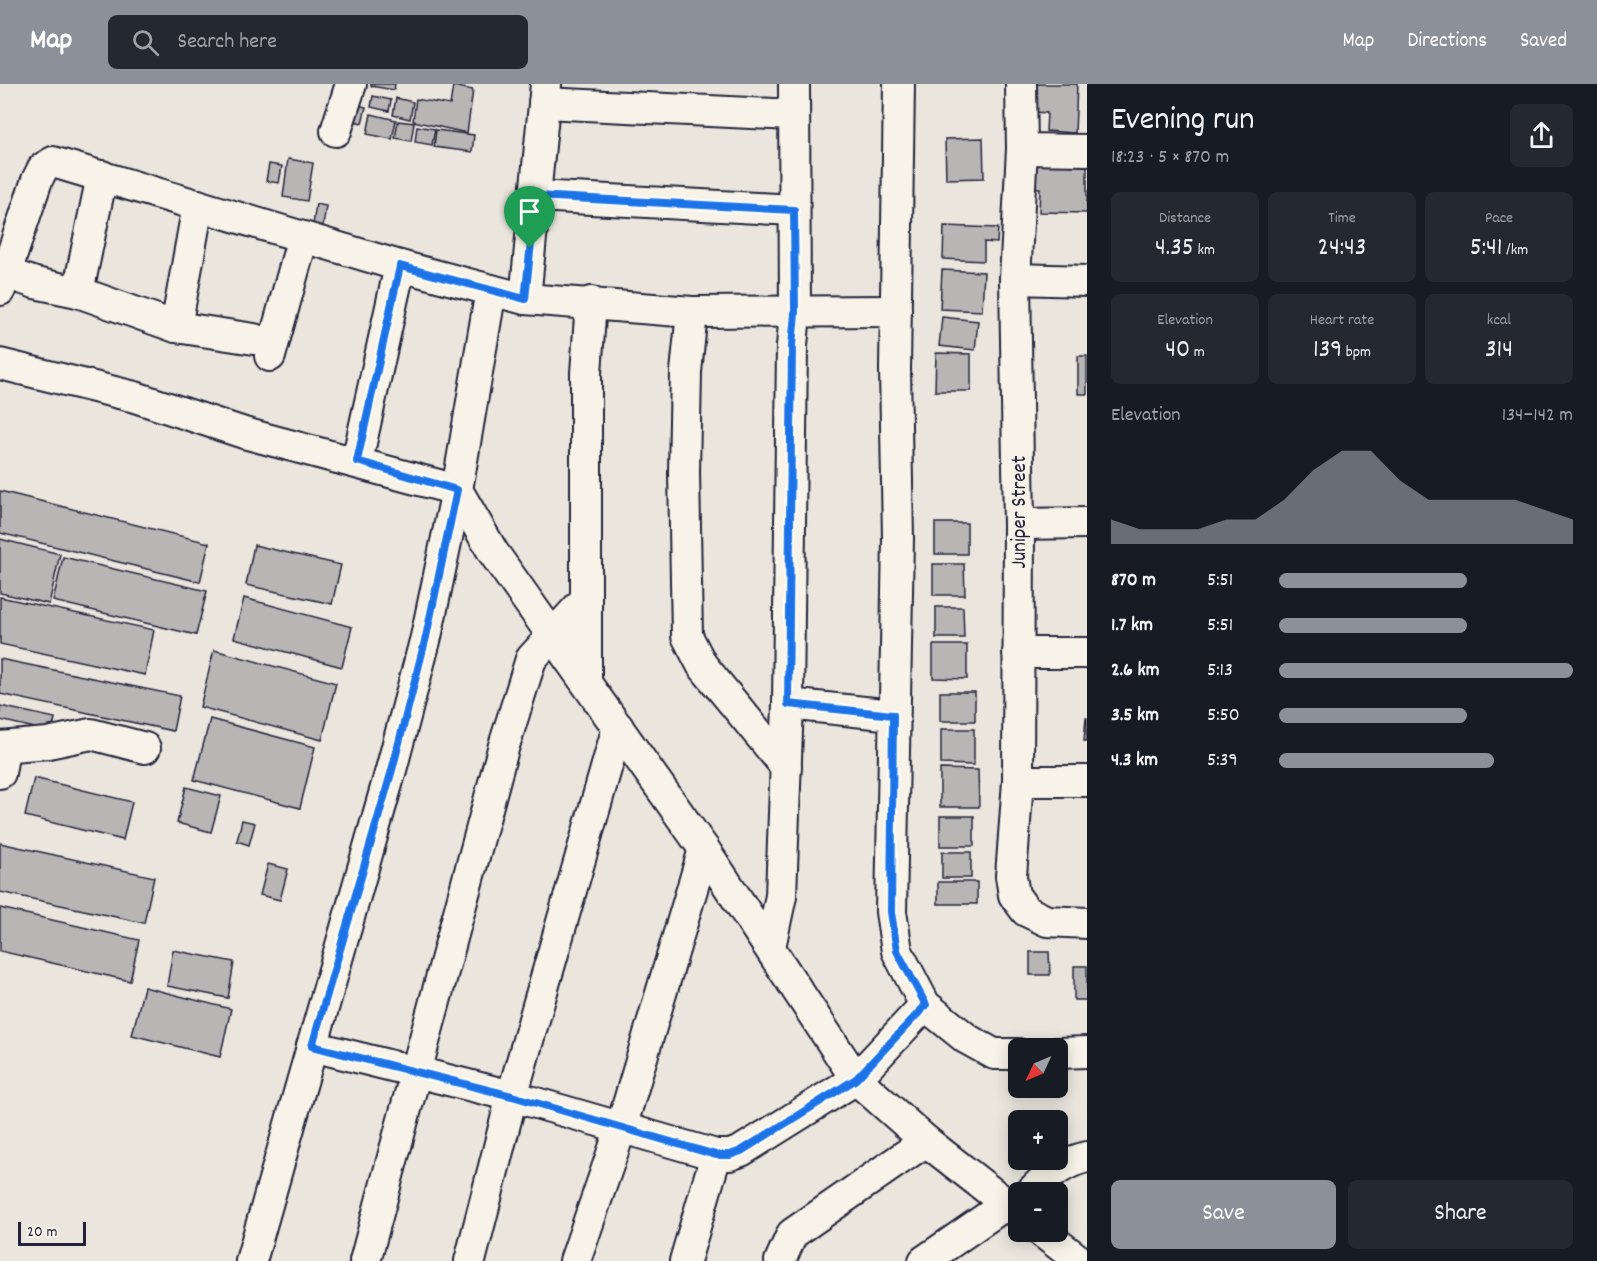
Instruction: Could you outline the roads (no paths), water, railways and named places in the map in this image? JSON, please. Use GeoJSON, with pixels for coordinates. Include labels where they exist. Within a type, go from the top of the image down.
{"type":"FeatureCollection","features":[{"type":"Feature","properties":{"kind":"street"},"geometry":{"type":"LineString","coordinates":[[336,131],[351,84]]}},
{"type":"Feature","properties":{"kind":"street"},"geometry":{"type":"LineString","coordinates":[[770,947],[781,896],[788,704],[792,346],[795,313],[794,84]]}},
{"type":"Feature","properties":{"kind":"street"},"geometry":{"type":"LineString","coordinates":[[899,84],[896,311],[898,539],[891,912],[897,951],[926,1005],[976,1044],[994,1054],[1008,1054]]}},
{"type":"Feature","properties":{"kind":"street","name":"Juniper Street"},"geometry":{"type":"LineString","coordinates":[[1021,84],[1022,149],[1015,279],[1019,524],[1018,781],[1011,876],[1014,895],[1026,911],[1047,921],[1087,923]]}},
{"type":"Feature","properties":{"kind":"street"},"geometry":{"type":"LineString","coordinates":[[525,299],[545,93],[794,115]]}},
{"type":"Feature","properties":{"kind":"street"},"geometry":{"type":"LineString","coordinates":[[1022,149],[1087,150]]}},
{"type":"Feature","properties":{"kind":"street"},"geometry":{"type":"LineString","coordinates":[[303,237],[262,347],[176,327],[78,292],[3,282],[43,168],[53,162],[400,266],[525,299],[591,302],[692,312],[896,311]]}},
{"type":"Feature","properties":{"kind":"street"},"geometry":{"type":"LineString","coordinates":[[78,292],[102,176]]}},
{"type":"Feature","properties":{"kind":"street"},"geometry":{"type":"LineString","coordinates":[[536,196],[794,210]]}},
{"type":"Feature","properties":{"kind":"street"},"geometry":{"type":"LineString","coordinates":[[176,327],[198,205]]}},
{"type":"Feature","properties":{"kind":"street"},"geometry":{"type":"LineString","coordinates":[[357,461],[400,266]]}},
{"type":"Feature","properties":{"kind":"street"},"geometry":{"type":"LineString","coordinates":[[1015,279],[1087,280]]}},
{"type":"Feature","properties":{"kind":"street"},"geometry":{"type":"LineString","coordinates":[[250,1261],[394,759],[426,637],[457,490],[491,290]]}},
{"type":"Feature","properties":{"kind":"street"},"geometry":{"type":"LineString","coordinates":[[586,682],[586,373],[591,302]]}},
{"type":"Feature","properties":{"kind":"street"},"geometry":{"type":"LineString","coordinates":[[692,312],[686,372],[684,472],[687,636],[702,664],[786,767]]}},
{"type":"Feature","properties":{"kind":"street"},"geometry":{"type":"LineString","coordinates":[[0,364],[135,397],[244,433],[357,461],[457,490],[493,552],[704,849],[856,1079],[926,1141],[1008,1198]]}},
{"type":"Feature","properties":{"kind":"street"},"geometry":{"type":"LineString","coordinates":[[1019,524],[1087,523]]}},
{"type":"Feature","properties":{"kind":"street"},"geometry":{"type":"LineString","coordinates":[[365,1261],[503,749],[531,659],[585,600]]}},
{"type":"Feature","properties":{"kind":"street"},"geometry":{"type":"LineString","coordinates":[[1018,653],[1087,652]]}},
{"type":"Feature","properties":{"kind":"street"},"geometry":{"type":"LineString","coordinates":[[788,704],[893,715]]}},
{"type":"Feature","properties":{"kind":"street"},"geometry":{"type":"LineString","coordinates":[[470,1261],[512,1096],[618,727]]}},
{"type":"Feature","properties":{"kind":"street"},"geometry":{"type":"LineString","coordinates":[[1,756],[91,734],[145,748]]}},
{"type":"Feature","properties":{"kind":"street"},"geometry":{"type":"LineString","coordinates":[[1018,781],[1087,781]]}},
{"type":"Feature","properties":{"kind":"street"},"geometry":{"type":"LineString","coordinates":[[576,1261],[621,1128],[704,849]]}},
{"type":"Feature","properties":{"kind":"street"},"geometry":{"type":"LineString","coordinates":[[312,1046],[416,1070],[716,1155],[730,1155],[741,1151],[856,1079],[926,1005]]}},
{"type":"Feature","properties":{"kind":"street"},"geometry":{"type":"LineString","coordinates":[[1068,1053],[1087,1052]]}},
{"type":"Feature","properties":{"kind":"street"},"geometry":{"type":"LineString","coordinates":[[780,1261],[792,1234],[926,1141]]}},
{"type":"Feature","properties":{"kind":"street"},"geometry":{"type":"LineString","coordinates":[[685,1261],[716,1155]]}},
{"type":"Feature","properties":{"kind":"street"},"geometry":{"type":"LineString","coordinates":[[1040,1182],[1069,1161],[1087,1157]]}},
{"type":"Feature","properties":{"kind":"street"},"geometry":{"type":"LineString","coordinates":[[924,1261],[1008,1211]]}},
{"type":"Feature","properties":{"kind":"street"},"geometry":{"type":"LineString","coordinates":[[1055,1242],[1080,1261]]}}]}
